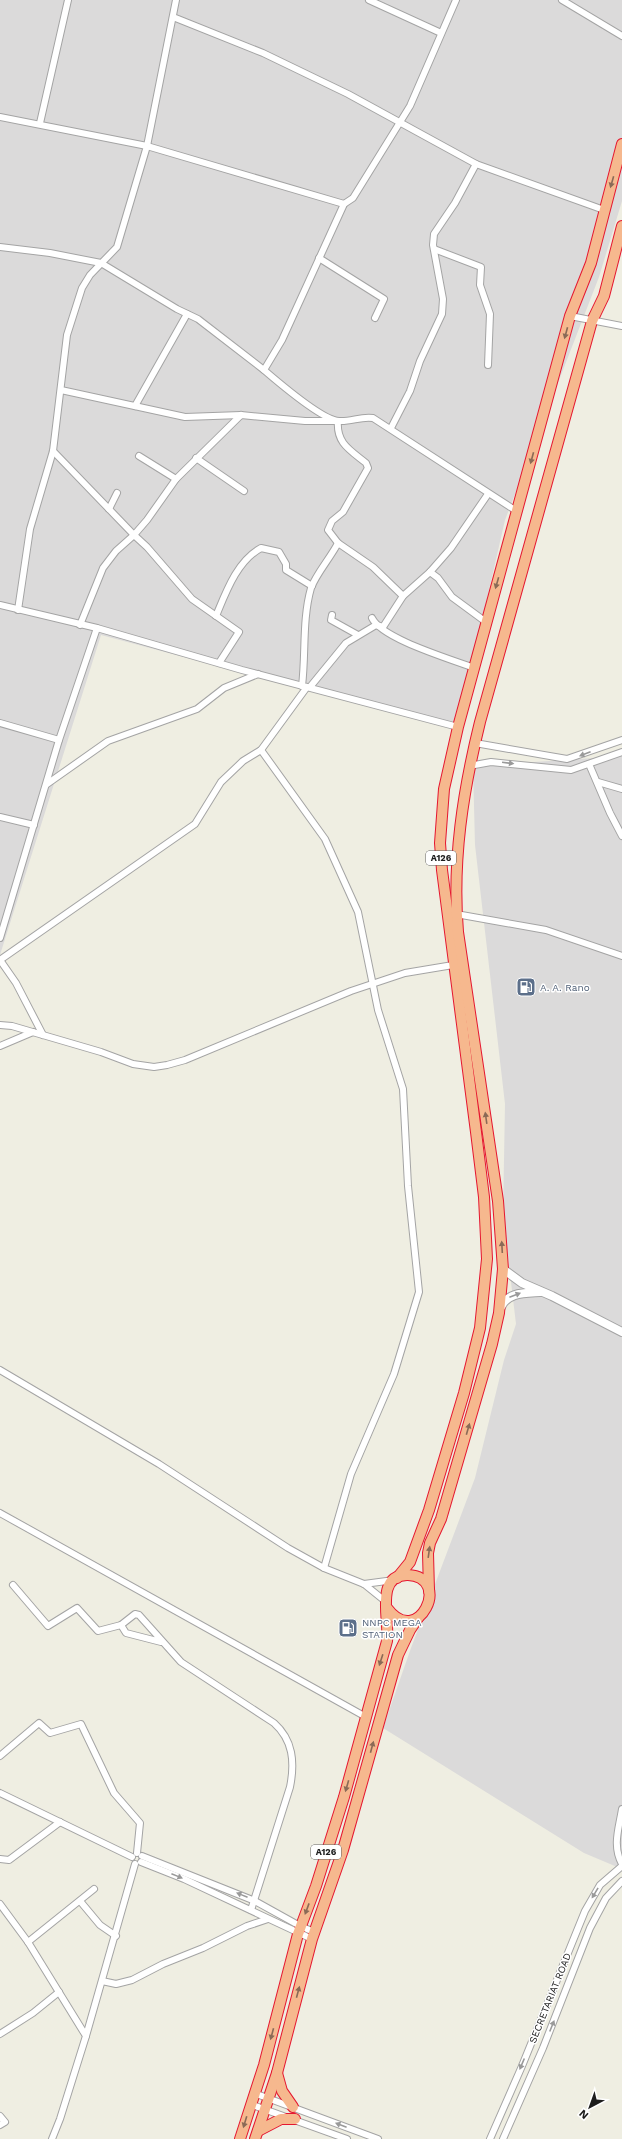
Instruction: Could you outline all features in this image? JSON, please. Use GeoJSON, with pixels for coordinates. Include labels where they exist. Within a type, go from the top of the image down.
{"type":"FeatureCollection","features":[{"type":"Feature","properties":{"kind":"highway","name":"A126"},"geometry":{"type":"LineString","coordinates":[[240,2139],[250,2104],[264,2065],[299,1930],[320,1872],[387,1641],[386,1605],[388,1586],[410,1562],[431,1503],[480,1328],[487,1259],[484,1197],[444,896],[440,843],[444,789],[458,727],[486,622],[518,512],[570,316],[591,263],[622,144]]}},
{"type":"Feature","properties":{"kind":"highway","name":"A126"},"geometry":{"type":"LineString","coordinates":[[256,2135],[277,2073],[313,1935],[344,1850],[398,1655],[407,1635],[418,1618],[427,1610],[430,1604],[427,1566],[430,1543],[446,1504],[492,1344],[499,1313],[503,1268],[498,1201],[456,914],[458,849],[469,766],[475,743],[592,320],[604,296],[622,226]]}},
{"type":"Feature","properties":{"kind":"highway"},"geometry":{"type":"LineString","coordinates":[[395,1579],[410,1575],[416,1577],[422,1580],[429,1591]]}},
{"type":"Feature","properties":{"kind":"highway"},"geometry":{"type":"LineString","coordinates":[[386,1605],[392,1614],[404,1620],[418,1618]]}},
{"type":"Feature","properties":{"kind":"highway"},"geometry":{"type":"LineString","coordinates":[[277,2073],[282,2091],[293,2107]]}},
{"type":"Feature","properties":{"kind":"highway"},"geometry":{"type":"LineString","coordinates":[[256,2135],[281,2119],[295,2119]]}},
{"type":"Feature","properties":{"kind":"street"},"geometry":{"type":"LineString","coordinates":[[40,123],[68,0]]}},
{"type":"Feature","properties":{"kind":"street"},"geometry":{"type":"LineString","coordinates":[[18,610],[30,529],[53,451],[67,335],[82,288],[100,264],[117,247],[147,146],[176,0]]}},
{"type":"Feature","properties":{"kind":"street"},"geometry":{"type":"LineString","coordinates":[[369,0],[441,33]]}},
{"type":"Feature","properties":{"kind":"street"},"geometry":{"type":"LineString","coordinates":[[264,370],[282,340],[344,204],[353,198],[420,85],[456,0]]}},
{"type":"Feature","properties":{"kind":"street"},"geometry":{"type":"LineString","coordinates":[[562,0],[622,36]]}},
{"type":"Feature","properties":{"kind":"street"},"geometry":{"type":"LineString","coordinates":[[173,17],[270,56],[348,94],[476,164],[604,210]]}},
{"type":"Feature","properties":{"kind":"street"},"geometry":{"type":"LineString","coordinates":[[0,117],[40,123],[147,146],[344,204]]}},
{"type":"Feature","properties":{"kind":"street"},"geometry":{"type":"LineString","coordinates":[[391,428],[410,391],[420,361],[442,314],[442,285],[434,249],[434,234],[455,204],[476,164]]}},
{"type":"Feature","properties":{"kind":"street"},"geometry":{"type":"LineString","coordinates":[[0,247],[50,253],[100,264],[198,319],[264,370],[295,397],[338,421]]}},
{"type":"Feature","properties":{"kind":"street"},"geometry":{"type":"LineString","coordinates":[[434,249],[481,267],[480,285],[490,314],[488,365]]}},
{"type":"Feature","properties":{"kind":"street"},"geometry":{"type":"LineString","coordinates":[[319,258],[384,299],[375,318]]}},
{"type":"Feature","properties":{"kind":"street"},"geometry":{"type":"LineString","coordinates":[[135,406],[187,314]]}},
{"type":"Feature","properties":{"kind":"street"},"geometry":{"type":"LineString","coordinates":[[570,316],[622,326]]}},
{"type":"Feature","properties":{"kind":"street"},"geometry":{"type":"LineString","coordinates":[[61,390],[185,417],[241,415],[305,421],[338,421],[364,417],[373,418],[391,428],[442,464],[518,512]]}},
{"type":"Feature","properties":{"kind":"street"},"geometry":{"type":"LineString","coordinates":[[80,625],[103,568],[116,551],[134,535],[147,520],[176,479],[241,415]]}},
{"type":"Feature","properties":{"kind":"street"},"geometry":{"type":"LineString","coordinates":[[338,421],[337,432],[340,440],[368,466],[353,497],[339,517],[332,521],[328,530],[338,543],[373,567],[404,596]]}},
{"type":"Feature","properties":{"kind":"street"},"geometry":{"type":"LineString","coordinates":[[53,451],[147,547],[192,599],[239,632],[219,663]]}},
{"type":"Feature","properties":{"kind":"street"},"geometry":{"type":"LineString","coordinates":[[139,456],[176,479]]}},
{"type":"Feature","properties":{"kind":"street"},"geometry":{"type":"LineString","coordinates":[[196,458],[244,491]]}},
{"type":"Feature","properties":{"kind":"street"},"geometry":{"type":"LineString","coordinates":[[109,509],[117,493]]}},
{"type":"Feature","properties":{"kind":"street"},"geometry":{"type":"LineString","coordinates":[[43,1035],[16,983],[0,960],[195,824],[222,782],[243,761],[261,750],[306,687],[346,643],[376,625],[383,627],[404,596],[430,572],[451,548],[488,494]]}},
{"type":"Feature","properties":{"kind":"street"},"geometry":{"type":"LineString","coordinates":[[306,687],[305,625],[312,586],[331,557],[338,543]]}},
{"type":"Feature","properties":{"kind":"street"},"geometry":{"type":"LineString","coordinates":[[216,616],[235,575],[249,557],[261,548],[279,552],[286,564],[286,570],[312,586]]}},
{"type":"Feature","properties":{"kind":"street"},"geometry":{"type":"LineString","coordinates":[[430,572],[438,578],[452,596],[486,622]]}},
{"type":"Feature","properties":{"kind":"street"},"geometry":{"type":"LineString","coordinates":[[0,605],[97,628],[258,674],[458,727]]}},
{"type":"Feature","properties":{"kind":"street"},"geometry":{"type":"LineString","coordinates":[[332,615],[332,620],[358,635]]}},
{"type":"Feature","properties":{"kind":"street"},"geometry":{"type":"LineString","coordinates":[[372,618],[376,625],[406,642],[474,668]]}},
{"type":"Feature","properties":{"kind":"street"},"geometry":{"type":"LineString","coordinates":[[0,938],[46,784],[97,628]]}},
{"type":"Feature","properties":{"kind":"street"},"geometry":{"type":"LineString","coordinates":[[46,784],[108,741],[198,709],[224,688],[258,674]]}},
{"type":"Feature","properties":{"kind":"street"},"geometry":{"type":"LineString","coordinates":[[0,723],[60,740]]}},
{"type":"Feature","properties":{"kind":"street"},"geometry":{"type":"LineString","coordinates":[[475,743],[567,759],[622,740]]}},
{"type":"Feature","properties":{"kind":"street"},"geometry":{"type":"LineString","coordinates":[[261,750],[325,839],[358,912],[378,1010],[403,1089],[408,1186],[419,1292],[394,1374],[351,1474],[324,1568]]}},
{"type":"Feature","properties":{"kind":"street"},"geometry":{"type":"LineString","coordinates":[[469,766],[491,762],[563,770],[590,764],[622,752]]}},
{"type":"Feature","properties":{"kind":"street"},"geometry":{"type":"LineString","coordinates":[[590,764],[610,812],[622,836]]}},
{"type":"Feature","properties":{"kind":"street"},"geometry":{"type":"LineString","coordinates":[[598,782],[622,789]]}},
{"type":"Feature","properties":{"kind":"street"},"geometry":{"type":"LineString","coordinates":[[0,817],[34,825]]}},
{"type":"Feature","properties":{"kind":"street"},"geometry":{"type":"LineString","coordinates":[[456,914],[546,930],[622,956]]}},
{"type":"Feature","properties":{"kind":"street"},"geometry":{"type":"LineString","coordinates":[[0,1025],[12,1026],[33,1032],[134,1064],[154,1067],[168,1066],[372,984],[405,973],[453,965]]}},
{"type":"Feature","properties":{"kind":"street"},"geometry":{"type":"LineString","coordinates":[[0,1046],[33,1032]]}},
{"type":"Feature","properties":{"kind":"street"},"geometry":{"type":"LineString","coordinates":[[503,1268],[522,1283],[622,1332]]}},
{"type":"Feature","properties":{"kind":"street"},"geometry":{"type":"LineString","coordinates":[[499,1313],[502,1304],[512,1296],[521,1293],[541,1292]]}},
{"type":"Feature","properties":{"kind":"street"},"geometry":{"type":"LineString","coordinates":[[0,1370],[159,1464],[288,1548],[324,1568],[364,1584],[386,1605]]}},
{"type":"Feature","properties":{"kind":"street"},"geometry":{"type":"LineString","coordinates":[[0,1512],[366,1717]]}},
{"type":"Feature","properties":{"kind":"street"},"geometry":{"type":"LineString","coordinates":[[364,1584],[395,1579]]}},
{"type":"Feature","properties":{"kind":"street"},"geometry":{"type":"LineString","coordinates":[[13,1585],[48,1626],[76,1608],[98,1631],[121,1625],[135,1614],[139,1615],[161,1642],[181,1662],[281,1729],[290,1746],[294,1769],[290,1787],[251,1910]]}},
{"type":"Feature","properties":{"kind":"street"},"geometry":{"type":"LineString","coordinates":[[121,1625],[126,1633],[161,1642]]}},
{"type":"Feature","properties":{"kind":"street"},"geometry":{"type":"LineString","coordinates":[[0,1756],[39,1723],[50,1733],[81,1724],[114,1793],[140,1823],[137,1858],[116,1936],[60,2119],[52,2139]]}},
{"type":"Feature","properties":{"kind":"street"},"geometry":{"type":"LineString","coordinates":[[0,1793],[268,1919],[313,1935]]}},
{"type":"Feature","properties":{"kind":"street"},"geometry":{"type":"LineString","coordinates":[[622,1809],[616,1842],[618,1856],[622,1865]]}},
{"type":"Feature","properties":{"kind":"street"},"geometry":{"type":"LineString","coordinates":[[0,1859],[9,1860],[60,1822]]}},
{"type":"Feature","properties":{"kind":"street"},"geometry":{"type":"LineString","coordinates":[[137,1858],[255,1901],[299,1930]]}},
{"type":"Feature","properties":{"kind":"street","name":"SECRETARIAT ROAD"},"geometry":{"type":"LineString","coordinates":[[490,2139],[586,1911],[600,1885],[622,1865]]}},
{"type":"Feature","properties":{"kind":"street","name":"SECRETARIAT ROAD"},"geometry":{"type":"LineString","coordinates":[[503,2139],[543,2048],[590,1928],[606,1898],[622,1881]]}},
{"type":"Feature","properties":{"kind":"street"},"geometry":{"type":"LineString","coordinates":[[28,1942],[94,1889]]}},
{"type":"Feature","properties":{"kind":"street"},"geometry":{"type":"LineString","coordinates":[[80,1901],[100,1925],[116,1936]]}},
{"type":"Feature","properties":{"kind":"street"},"geometry":{"type":"LineString","coordinates":[[0,1904],[28,1942],[86,2036]]}},
{"type":"Feature","properties":{"kind":"street"},"geometry":{"type":"LineString","coordinates":[[102,1981],[116,1984],[132,1980],[163,1964],[203,1948],[247,1926],[268,1919]]}},
{"type":"Feature","properties":{"kind":"street"},"geometry":{"type":"LineString","coordinates":[[0,2034],[33,2013],[60,1992]]}},
{"type":"Feature","properties":{"kind":"street"},"geometry":{"type":"LineString","coordinates":[[254,2093],[378,2139]]}},
{"type":"Feature","properties":{"kind":"street"},"geometry":{"type":"LineString","coordinates":[[250,2104],[347,2139]]}},
{"type":"Feature","properties":{"kind":"street"},"geometry":{"type":"LineString","coordinates":[[0,2116],[5,2122],[0,2125]]}},
{"type":"Feature","properties":{"kind":"shaded area"},"geometry":{"type":"Polygon","coordinates":[[[0,0],[622,0],[622,201],[599,277],[505,520],[457,730],[101,635],[0,955],[0,0]]]}},
{"type":"Feature","properties":{"kind":"shaded area"},"geometry":{"type":"Polygon","coordinates":[[[622,750],[622,1869],[584,1853],[383,1728],[411,1648],[475,1478],[504,1360],[516,1324],[503,1215],[505,1104],[475,845],[473,766],[594,758],[622,750]]]}},
{"type":"Feature","properties":{"kind":"place","name":"A. A. Rano"},"geometry":{"type":"Point","coordinates":[526,987]}},
{"type":"Feature","properties":{"kind":"place","name":"NNPC MEGA STATION"},"geometry":{"type":"Point","coordinates":[348,1628]}}]}
